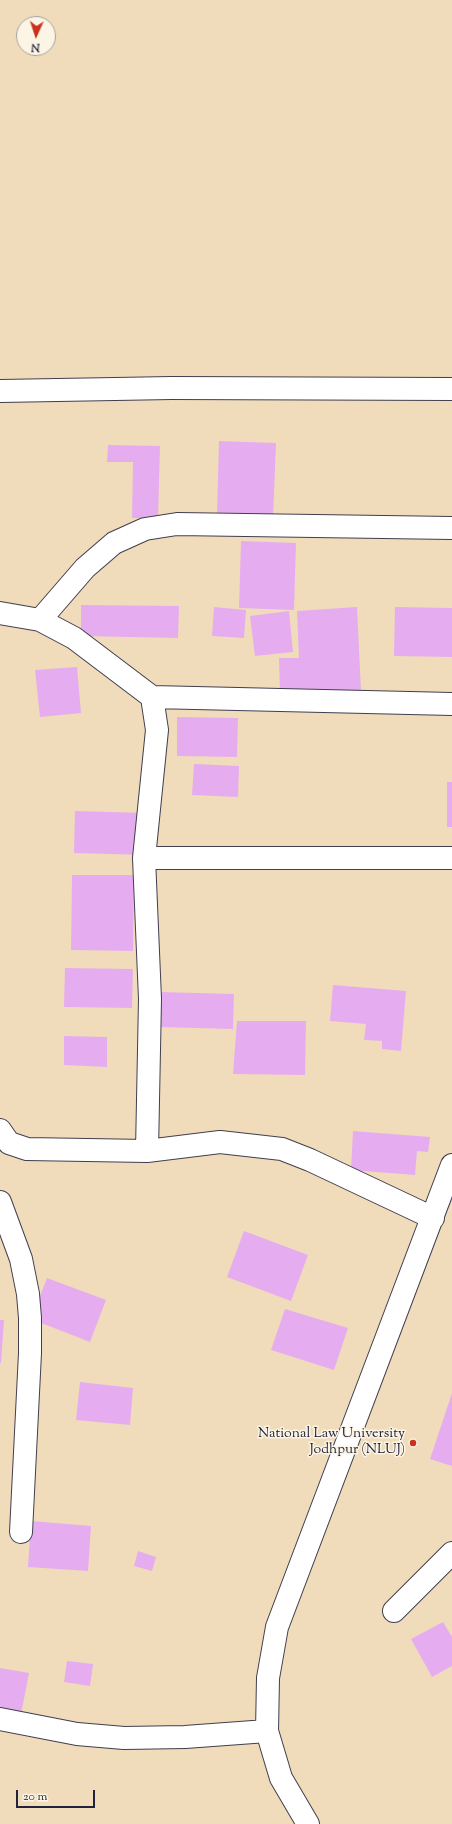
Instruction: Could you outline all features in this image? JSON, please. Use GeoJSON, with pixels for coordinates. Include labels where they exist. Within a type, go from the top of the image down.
{"type":"FeatureCollection","features":[{"type":"Feature","properties":{"kind":"street"},"geometry":{"type":"LineString","coordinates":[[0,391],[172,388],[452,389]]}},
{"type":"Feature","properties":{"kind":"street"},"geometry":{"type":"LineString","coordinates":[[40,620],[85,568],[114,543],[145,529],[177,524],[452,528]]}},
{"type":"Feature","properties":{"kind":"street"},"geometry":{"type":"LineString","coordinates":[[0,613],[40,620],[74,638],[152,697],[452,704]]}},
{"type":"Feature","properties":{"kind":"street"},"geometry":{"type":"LineString","coordinates":[[147,1151],[150,999],[144,858],[157,730],[152,697]]}},
{"type":"Feature","properties":{"kind":"street"},"geometry":{"type":"LineString","coordinates":[[144,858],[452,858]]}},
{"type":"Feature","properties":{"kind":"street"},"geometry":{"type":"LineString","coordinates":[[0,1130],[9,1143],[27,1149],[147,1151],[220,1142],[282,1149],[310,1160],[433,1218]]}},
{"type":"Feature","properties":{"kind":"street"},"geometry":{"type":"LineString","coordinates":[[308,1824],[281,1778],[267,1731],[268,1678],[277,1626],[452,1165]]}},
{"type":"Feature","properties":{"kind":"street"},"geometry":{"type":"LineString","coordinates":[[0,1202],[21,1259],[28,1294],[30,1318],[30,1353],[21,1532]]}},
{"type":"Feature","properties":{"kind":"street"},"geometry":{"type":"LineString","coordinates":[[394,1611],[452,1553]]}},
{"type":"Feature","properties":{"kind":"street"},"geometry":{"type":"LineString","coordinates":[[0,1719],[77,1734],[124,1738],[185,1737],[267,1731]]}},
{"type":"Feature","properties":{"kind":"building"},"geometry":{"type":"Polygon","coordinates":[[[219,441],[276,443],[273,518],[249,517],[249,513],[217,513],[219,441]]]}},
{"type":"Feature","properties":{"kind":"building"},"geometry":{"type":"Polygon","coordinates":[[[108,445],[160,446],[158,518],[132,518],[133,462],[107,462],[108,445]]]}},
{"type":"Feature","properties":{"kind":"building"},"geometry":{"type":"Polygon","coordinates":[[[241,541],[296,543],[294,610],[239,608],[241,541]]]}},
{"type":"Feature","properties":{"kind":"building"},"geometry":{"type":"Polygon","coordinates":[[[81,605],[179,606],[178,638],[81,636],[81,605]]]}},
{"type":"Feature","properties":{"kind":"building"},"geometry":{"type":"Polygon","coordinates":[[[214,607],[246,610],[244,638],[212,636],[214,607]]]}},
{"type":"Feature","properties":{"kind":"building"},"geometry":{"type":"Polygon","coordinates":[[[357,607],[361,691],[319,692],[319,690],[280,692],[279,658],[299,658],[297,611],[357,607]]]}},
{"type":"Feature","properties":{"kind":"building"},"geometry":{"type":"Polygon","coordinates":[[[395,607],[452,608],[452,657],[394,656],[395,607]]]}},
{"type":"Feature","properties":{"kind":"building"},"geometry":{"type":"Polygon","coordinates":[[[289,611],[293,652],[255,656],[250,616],[289,611]]]}},
{"type":"Feature","properties":{"kind":"building"},"geometry":{"type":"Polygon","coordinates":[[[77,667],[81,713],[40,717],[35,670],[77,667]]]}},
{"type":"Feature","properties":{"kind":"building"},"geometry":{"type":"Polygon","coordinates":[[[177,717],[238,718],[237,757],[177,756],[177,717]]]}},
{"type":"Feature","properties":{"kind":"building"},"geometry":{"type":"Polygon","coordinates":[[[194,764],[239,766],[238,797],[192,795],[194,764]]]}},
{"type":"Feature","properties":{"kind":"building"},"geometry":{"type":"Polygon","coordinates":[[[447,782],[452,782],[452,827],[447,827],[447,782]]]}},
{"type":"Feature","properties":{"kind":"building"},"geometry":{"type":"Polygon","coordinates":[[[75,811],[146,813],[145,855],[74,853],[75,811]]]}},
{"type":"Feature","properties":{"kind":"building"},"geometry":{"type":"Polygon","coordinates":[[[72,875],[134,875],[133,951],[71,950],[72,875]]]}},
{"type":"Feature","properties":{"kind":"building"},"geometry":{"type":"Polygon","coordinates":[[[65,968],[133,969],[132,1008],[64,1007],[65,968]]]}},
{"type":"Feature","properties":{"kind":"building"},"geometry":{"type":"Polygon","coordinates":[[[333,985],[406,991],[401,1051],[382,1049],[382,1041],[364,1040],[366,1024],[330,1021],[333,985]]]}},
{"type":"Feature","properties":{"kind":"building"},"geometry":{"type":"Polygon","coordinates":[[[160,992],[234,994],[233,1029],[159,1027],[160,992]]]}},
{"type":"Feature","properties":{"kind":"building"},"geometry":{"type":"Polygon","coordinates":[[[237,1021],[306,1021],[305,1075],[233,1074],[237,1021]]]}},
{"type":"Feature","properties":{"kind":"building"},"geometry":{"type":"Polygon","coordinates":[[[64,1036],[107,1037],[107,1067],[64,1065],[64,1036]]]}},
{"type":"Feature","properties":{"kind":"building"},"geometry":{"type":"Polygon","coordinates":[[[353,1131],[430,1137],[428,1152],[417,1151],[415,1175],[351,1170],[353,1131]]]}},
{"type":"Feature","properties":{"kind":"building"},"geometry":{"type":"Polygon","coordinates":[[[244,1231],[308,1255],[291,1301],[227,1277],[244,1231]]]}},
{"type":"Feature","properties":{"kind":"building"},"geometry":{"type":"Polygon","coordinates":[[[47,1278],[106,1300],[90,1342],[31,1319],[47,1278]]]}},
{"type":"Feature","properties":{"kind":"building"},"geometry":{"type":"Polygon","coordinates":[[[285,1309],[348,1328],[334,1370],[271,1350],[285,1309]]]}},
{"type":"Feature","properties":{"kind":"building"},"geometry":{"type":"Polygon","coordinates":[[[0,1320],[4,1320],[1,1363],[0,1363],[0,1320]]]}},
{"type":"Feature","properties":{"kind":"building"},"geometry":{"type":"Polygon","coordinates":[[[80,1382],[133,1388],[130,1425],[76,1420],[80,1382]]]}},
{"type":"Feature","properties":{"kind":"building"},"geometry":{"type":"Polygon","coordinates":[[[452,1393],[452,1466],[430,1459],[452,1393]]]}},
{"type":"Feature","properties":{"kind":"building"},"geometry":{"type":"Polygon","coordinates":[[[31,1521],[91,1526],[88,1571],[28,1567],[31,1521]]]}},
{"type":"Feature","properties":{"kind":"building"},"geometry":{"type":"Polygon","coordinates":[[[138,1551],[156,1557],[152,1571],[134,1566],[138,1551]]]}},
{"type":"Feature","properties":{"kind":"building"},"geometry":{"type":"Polygon","coordinates":[[[443,1622],[452,1637],[452,1666],[432,1677],[411,1639],[443,1622]]]}},
{"type":"Feature","properties":{"kind":"building"},"geometry":{"type":"Polygon","coordinates":[[[67,1661],[93,1664],[90,1686],[64,1682],[67,1661]]]}},
{"type":"Feature","properties":{"kind":"building"},"geometry":{"type":"Polygon","coordinates":[[[0,1668],[29,1673],[21,1714],[0,1710],[0,1668]]]}},
{"type":"Feature","properties":{"kind":"place","name":"National Law University Jodhpur (NLUJ)"},"geometry":{"type":"Point","coordinates":[413,1443]}}]}
